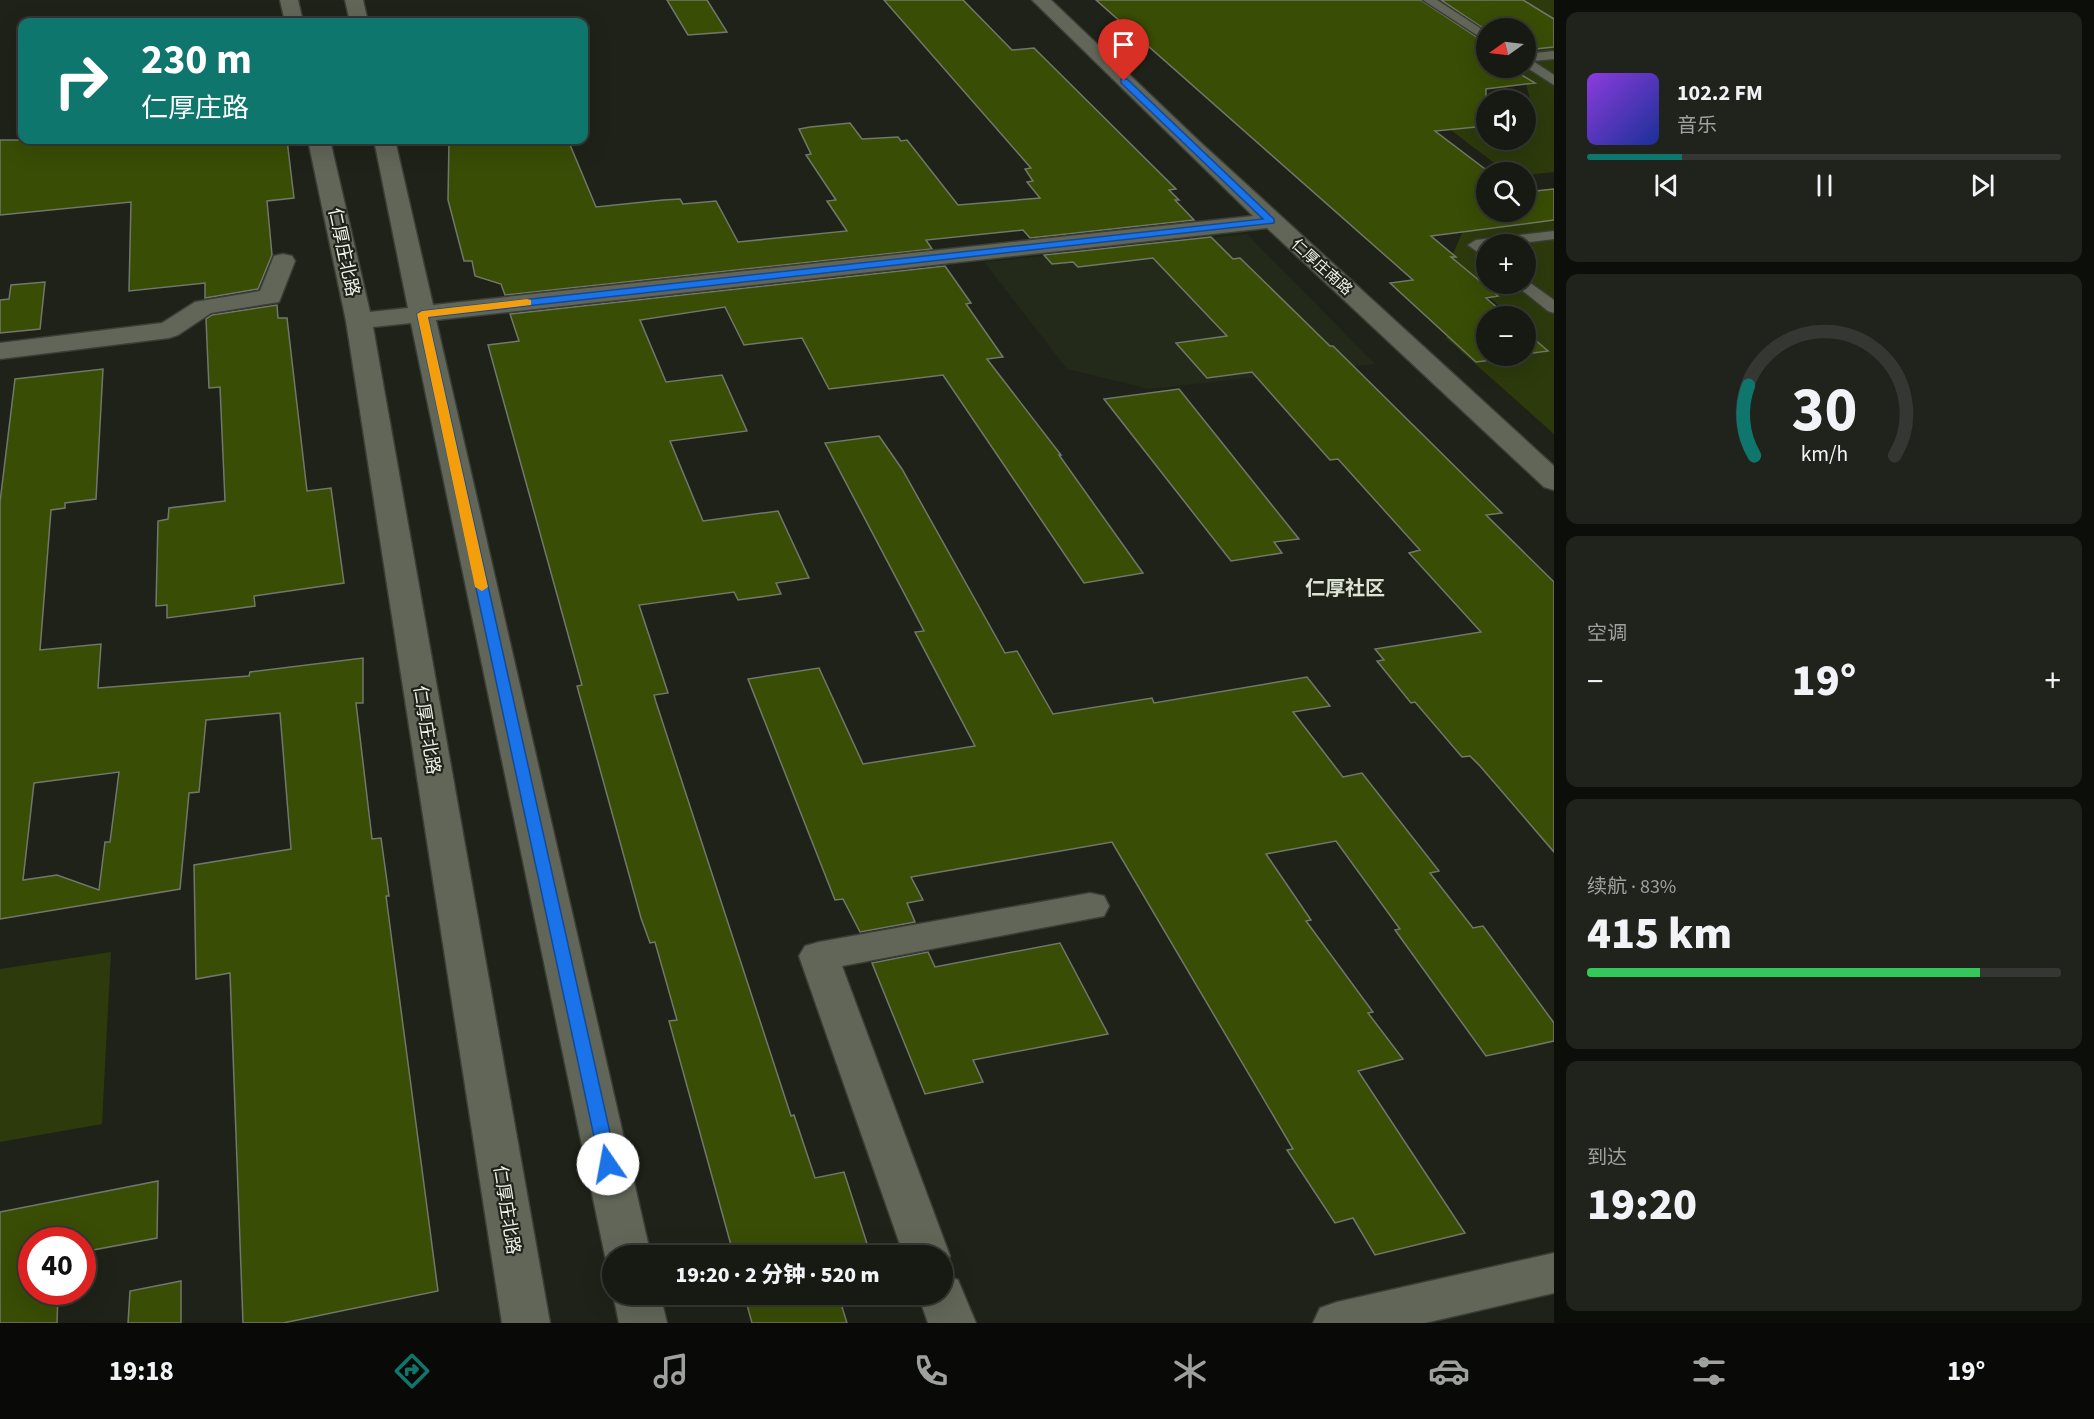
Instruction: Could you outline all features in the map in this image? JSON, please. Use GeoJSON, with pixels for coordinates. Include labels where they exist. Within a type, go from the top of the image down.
{"type":"FeatureCollection","features":[{"type":"Feature","properties":{"kind":"street"},"geometry":{"type":"LineString","coordinates":[[289,0],[293,18]]}},
{"type":"Feature","properties":{"kind":"street"},"geometry":{"type":"LineString","coordinates":[[354,0],[358,18]]}},
{"type":"Feature","properties":{"kind":"street","name":"仁厚庄南路"},"geometry":{"type":"LineString","coordinates":[[1041,0],[1270,221],[1554,481]]}},
{"type":"Feature","properties":{"kind":"street","name":"仁厚庄北路"},"geometry":{"type":"LineString","coordinates":[[320,144],[359,321],[526,1323]]}},
{"type":"Feature","properties":{"kind":"street"},"geometry":{"type":"LineString","coordinates":[[385,144],[626,1245]]}},
{"type":"Feature","properties":{"kind":"street"},"geometry":{"type":"LineString","coordinates":[[359,321],[1270,221]]}},
{"type":"Feature","properties":{"kind":"street"},"geometry":{"type":"LineString","coordinates":[[0,351],[169,330],[204,307],[270,297],[283,261]]}},
{"type":"Feature","properties":{"kind":"street"},"geometry":{"type":"LineString","coordinates":[[923,1245],[819,956],[1090,906]]}},
{"type":"Feature","properties":{"kind":"street"},"geometry":{"type":"LineString","coordinates":[[1337,1323],[1554,1273]]}},
{"type":"Feature","properties":{"kind":"street"},"geometry":{"type":"LineString","coordinates":[[639,1305],[643,1323]]}},
{"type":"Feature","properties":{"kind":"street"},"geometry":{"type":"LineString","coordinates":[[945,1305],[952,1323]]}},
{"type":"Feature","properties":{"kind":"lane"},"geometry":{"type":"LineString","coordinates":[[1429,0],[1476,31]]}},
{"type":"Feature","properties":{"kind":"lane"},"geometry":{"type":"LineString","coordinates":[[1536,58],[1554,55]]}},
{"type":"Feature","properties":{"kind":"lane"},"geometry":{"type":"LineString","coordinates":[[1536,68],[1554,81]]}},
{"type":"Feature","properties":{"kind":"lane"},"geometry":{"type":"LineString","coordinates":[[1536,237],[1554,235]]}},
{"type":"Feature","properties":{"kind":"lane"},"geometry":{"type":"LineString","coordinates":[[1536,294],[1554,308]]}},
{"type":"Feature","properties":{"kind":"shaded area"},"geometry":{"type":"Polygon","coordinates":[[[1247,234],[1375,364],[1149,389],[1067,369],[984,262],[1247,234]]]}},
{"type":"Feature","properties":{"kind":"green space"},"geometry":{"type":"Polygon","coordinates":[[[1425,0],[1554,0],[1554,172],[1536,174],[1536,162],[1493,162],[1477,150],[1536,150],[1536,90],[1528,90],[1524,78],[1536,78],[1536,18],[1476,18],[1476,32],[1425,0]]]}},
{"type":"Feature","properties":{"kind":"green space"},"geometry":{"type":"Polygon","coordinates":[[[1476,112],[1476,149],[1435,118],[1476,112]]]}},
{"type":"Feature","properties":{"kind":"green space"},"geometry":{"type":"Polygon","coordinates":[[[1554,219],[1554,434],[1478,366],[1536,366],[1536,306],[1499,306],[1485,294],[1536,294],[1536,234],[1476,234],[1476,286],[1449,263],[1463,231],[1554,219]]]}},
{"type":"Feature","properties":{"kind":"green space"},"geometry":{"type":"Polygon","coordinates":[[[1476,334],[1476,365],[1445,337],[1476,334]]]}},
{"type":"Feature","properties":{"kind":"green space"},"geometry":{"type":"Polygon","coordinates":[[[111,952],[102,1124],[0,1142],[0,969],[111,952]]]}},
{"type":"Feature","properties":{"kind":"building"},"geometry":{"type":"Polygon","coordinates":[[[667,0],[707,0],[727,32],[688,35],[667,0]]]}},
{"type":"Feature","properties":{"kind":"building"},"geometry":{"type":"Polygon","coordinates":[[[884,0],[963,0],[1012,50],[1034,48],[1176,189],[1169,190],[1194,220],[1030,238],[1023,230],[926,240],[932,249],[505,295],[501,284],[475,276],[472,261],[464,261],[448,200],[449,144],[570,144],[596,207],[680,199],[683,204],[716,201],[738,242],[847,231],[827,201],[836,200],[806,155],[811,154],[799,129],[850,123],[862,139],[898,137],[901,141],[907,140],[958,205],[1040,198],[1027,182],[1033,181],[1025,169],[1031,168],[884,0]]]}},
{"type":"Feature","properties":{"kind":"building"},"geometry":{"type":"Polygon","coordinates":[[[1096,0],[1421,0],[1476,36],[1476,78],[1527,78],[1535,83],[1476,90],[1476,127],[1435,131],[1476,162],[1476,222],[1536,222],[1536,191],[1554,189],[1554,220],[1431,236],[1476,278],[1476,294],[1498,296],[1486,298],[1495,306],[1476,306],[1476,362],[1390,283],[1413,280],[1096,0]]]}},
{"type":"Feature","properties":{"kind":"building"},"geometry":{"type":"Polygon","coordinates":[[[1441,0],[1523,0],[1554,19],[1554,47],[1536,49],[1536,18],[1476,18],[1476,23],[1441,0]]]}},
{"type":"Feature","properties":{"kind":"building"},"geometry":{"type":"Polygon","coordinates":[[[0,140],[18,140],[18,144],[287,144],[294,198],[267,201],[272,255],[258,289],[205,298],[205,283],[129,291],[131,202],[0,215],[0,140]]]}},
{"type":"Feature","properties":{"kind":"building"},"geometry":{"type":"Polygon","coordinates":[[[1211,237],[1233,259],[1240,258],[1330,346],[1333,346],[1502,513],[1486,515],[1554,582],[1554,852],[1480,766],[1470,756],[1462,757],[1415,702],[1411,703],[1377,661],[1384,660],[1375,649],[1481,632],[1409,553],[1420,550],[1338,459],[1330,460],[1252,372],[1207,378],[1176,343],[1227,336],[1153,258],[1078,267],[1073,262],[1052,264],[1044,255],[1211,237]]]}},
{"type":"Feature","properties":{"kind":"building"},"geometry":{"type":"Polygon","coordinates":[[[945,266],[971,303],[966,304],[1003,357],[987,359],[1061,455],[1059,455],[1143,573],[1084,583],[943,375],[829,389],[802,338],[744,345],[725,307],[640,320],[666,382],[722,375],[747,431],[670,441],[703,521],[778,511],[809,578],[776,583],[781,594],[738,600],[734,592],[639,605],[668,693],[654,695],[656,702],[791,1116],[794,1115],[815,1178],[844,1172],[867,1245],[731,1245],[669,1021],[677,1020],[655,942],[650,943],[641,918],[577,686],[582,685],[488,345],[519,341],[510,314],[945,266]]]}},
{"type":"Feature","properties":{"kind":"building"},"geometry":{"type":"Polygon","coordinates":[[[45,282],[40,329],[0,333],[0,300],[9,299],[11,285],[45,282]]]}},
{"type":"Feature","properties":{"kind":"building"},"geometry":{"type":"Polygon","coordinates":[[[277,305],[278,318],[287,318],[307,491],[331,488],[344,583],[254,596],[255,606],[167,618],[167,605],[156,606],[158,521],[168,519],[169,508],[225,501],[220,387],[209,388],[206,319],[212,315],[277,305]]]}},
{"type":"Feature","properties":{"kind":"building"},"geometry":{"type":"Polygon","coordinates":[[[1536,341],[1548,351],[1536,353],[1536,341]]]}},
{"type":"Feature","properties":{"kind":"building"},"geometry":{"type":"Polygon","coordinates":[[[103,369],[96,499],[65,503],[65,508],[51,510],[40,650],[101,644],[98,688],[249,676],[250,672],[363,658],[363,703],[356,703],[372,839],[381,838],[389,896],[386,896],[438,1291],[283,1323],[243,1323],[230,973],[196,979],[194,865],[291,849],[280,713],[206,720],[199,792],[189,793],[180,889],[0,919],[0,502],[15,379],[103,369]],[[119,772],[34,783],[23,880],[57,875],[99,890],[105,842],[110,842],[119,772]]]}},
{"type":"Feature","properties":{"kind":"building"},"geometry":{"type":"Polygon","coordinates":[[[1179,389],[1299,539],[1274,542],[1282,553],[1231,561],[1104,399],[1179,389]]]}},
{"type":"Feature","properties":{"kind":"building"},"geometry":{"type":"Polygon","coordinates":[[[879,436],[902,469],[1005,653],[1017,651],[1053,714],[1152,698],[1154,703],[1307,677],[1330,706],[1293,712],[1343,777],[1362,773],[1439,871],[1430,873],[1473,928],[1483,926],[1554,1023],[1554,1041],[1486,1056],[1395,930],[1400,929],[1336,841],[1266,854],[1311,920],[1306,921],[1373,1012],[1368,1013],[1403,1059],[1358,1071],[1465,1233],[1375,1255],[1353,1218],[1335,1223],[1287,1150],[1293,1149],[1112,842],[911,877],[923,900],[907,903],[915,922],[860,932],[843,899],[835,900],[748,679],[819,668],[863,764],[975,746],[915,632],[924,631],[825,443],[879,436]]]}},
{"type":"Feature","properties":{"kind":"building"},"geometry":{"type":"Polygon","coordinates":[[[1060,943],[1108,1034],[973,1060],[983,1082],[925,1094],[872,963],[928,952],[935,967],[1060,943]]]}},
{"type":"Feature","properties":{"kind":"building"},"geometry":{"type":"Polygon","coordinates":[[[158,1181],[157,1238],[96,1249],[96,1227],[18,1227],[18,1305],[58,1305],[57,1323],[0,1323],[0,1212],[158,1181]]]}},
{"type":"Feature","properties":{"kind":"building"},"geometry":{"type":"Polygon","coordinates":[[[181,1281],[181,1323],[128,1323],[130,1291],[181,1281]]]}},
{"type":"Feature","properties":{"kind":"building"},"geometry":{"type":"Polygon","coordinates":[[[747,1305],[841,1305],[847,1323],[752,1323],[747,1305]]]}},
{"type":"Feature","properties":{"kind":"slow traffic"},"geometry":{"type":"LineString","coordinates":[[482,587],[422,314],[527,303]]}},
{"type":"Feature","properties":{"kind":"district","name":"仁厚社区"},"geometry":{"type":"Point","coordinates":[1345,588]}},
{"type":"Feature","properties":{"kind":"route"},"geometry":{"type":"LineString","coordinates":[[608,1164],[422,314],[1270,221],[1124,81]]}}]}
